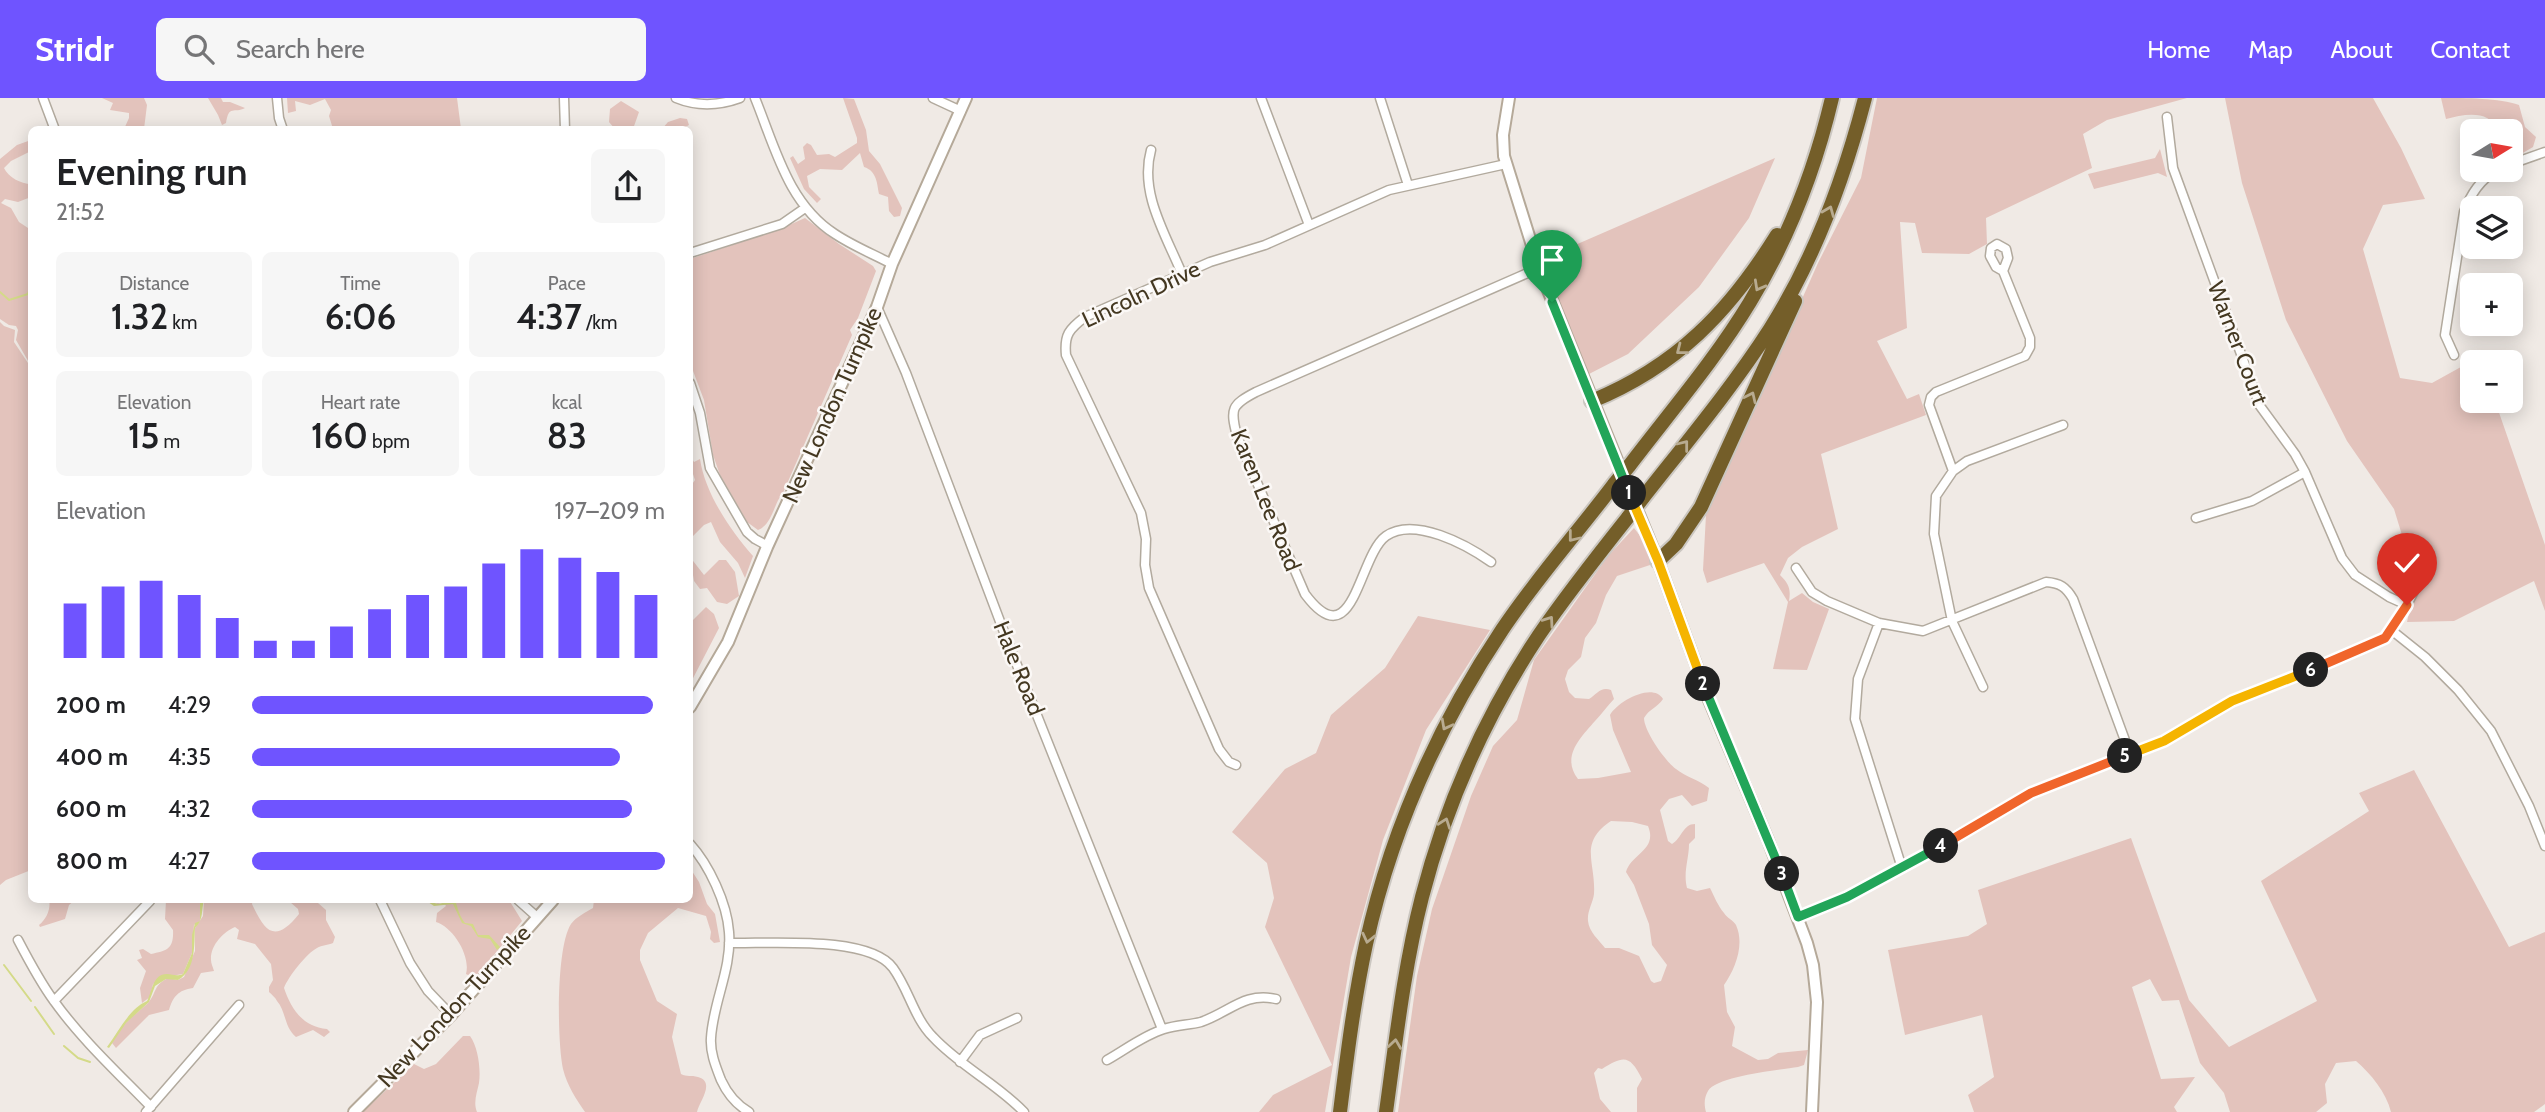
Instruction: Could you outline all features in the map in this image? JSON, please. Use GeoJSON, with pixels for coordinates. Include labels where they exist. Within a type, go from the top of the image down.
{"type":"FeatureCollection","features":[{"type":"Feature","properties":{"kind":"highway"},"geometry":{"type":"LineString","coordinates":[[1340,1112],[1358,985],[1371,925],[1388,863],[1421,775],[1463,694],[1504,627],[1704,369],[1741,316],[1777,253],[1800,202],[1819,149],[1832,98]]}},
{"type":"Feature","properties":{"kind":"highway"},"geometry":{"type":"LineString","coordinates":[[1658,561],[1676,544],[1707,494],[1790,314],[1841,180],[1865,98]]}},
{"type":"Feature","properties":{"kind":"highway"},"geometry":{"type":"LineString","coordinates":[[1592,401],[1662,364],[1699,335],[1754,268],[1791,211],[1800,202]]}},
{"type":"Feature","properties":{"kind":"highway"},"geometry":{"type":"LineString","coordinates":[[1386,1112],[1402,993],[1417,915],[1457,791],[1486,728],[1522,662],[1557,610],[1755,351],[1811,254]]}},
{"type":"Feature","properties":{"kind":"street"},"geometry":{"type":"LineString","coordinates":[[43,98],[54,126]]}},
{"type":"Feature","properties":{"kind":"street"},"geometry":{"type":"LineString","coordinates":[[277,98],[282,126]]}},
{"type":"Feature","properties":{"kind":"street"},"geometry":{"type":"LineString","coordinates":[[564,98],[565,126]]}},
{"type":"Feature","properties":{"kind":"street"},"geometry":{"type":"LineString","coordinates":[[676,98],[710,105],[740,98]]}},
{"type":"Feature","properties":{"kind":"street"},"geometry":{"type":"LineString","coordinates":[[755,98],[783,172],[805,208],[835,234],[892,264]]}},
{"type":"Feature","properties":{"kind":"street"},"geometry":{"type":"LineString","coordinates":[[933,98],[961,111]]}},
{"type":"Feature","properties":{"kind":"street","name":"New London Turnpike"},"geometry":{"type":"LineString","coordinates":[[693,702],[729,642],[768,546],[877,307],[892,264],[967,98]]}},
{"type":"Feature","properties":{"kind":"street"},"geometry":{"type":"LineString","coordinates":[[1261,98],[1309,225]]}},
{"type":"Feature","properties":{"kind":"street"},"geometry":{"type":"LineString","coordinates":[[1380,98],[1408,185]]}},
{"type":"Feature","properties":{"kind":"street"},"geometry":{"type":"LineString","coordinates":[[1509,98],[1503,135],[1506,164],[1539,268],[1658,561],[1709,700],[1798,917],[1816,982],[1812,1112]]}},
{"type":"Feature","properties":{"kind":"street","name":"Warner Court"},"geometry":{"type":"LineString","coordinates":[[2167,117],[2173,168],[2260,406],[2305,472],[2342,558],[2355,575],[2407,605]]}},
{"type":"Feature","properties":{"kind":"street"},"geometry":{"type":"LineString","coordinates":[[1151,150],[1147,179],[1150,198],[1182,274]]}},
{"type":"Feature","properties":{"kind":"street"},"geometry":{"type":"LineString","coordinates":[[2524,159],[2545,152]]}},
{"type":"Feature","properties":{"kind":"street","name":"Lincoln Drive"},"geometry":{"type":"LineString","coordinates":[[1236,765],[1229,762],[1219,749],[1149,588],[1145,565],[1146,539],[1141,513],[1066,355],[1064,339],[1070,328],[1085,317],[1210,262],[1265,245],[1389,190],[1506,164]]}},
{"type":"Feature","properties":{"kind":"street"},"geometry":{"type":"LineString","coordinates":[[2454,355],[2445,335],[2464,212],[2471,195],[2481,182]]}},
{"type":"Feature","properties":{"kind":"street"},"geometry":{"type":"LineString","coordinates":[[693,252],[782,224],[805,208]]}},
{"type":"Feature","properties":{"kind":"street","name":"Karen Lee Road"},"geometry":{"type":"LineString","coordinates":[[1492,562],[1473,549],[1433,533],[1405,529],[1387,535],[1375,547],[1351,606],[1340,614],[1329,615],[1317,610],[1305,594],[1237,436],[1233,411],[1238,402],[1256,392],[1539,268]]}},
{"type":"Feature","properties":{"kind":"street"},"geometry":{"type":"LineString","coordinates":[[1953,471],[1929,405],[1931,397],[1936,392],[2025,356],[2030,347],[2003,271]]}},
{"type":"Feature","properties":{"kind":"street","name":"Hale Road"},"geometry":{"type":"LineString","coordinates":[[877,307],[906,373],[1007,640],[1162,1029]]}},
{"type":"Feature","properties":{"kind":"street"},"geometry":{"type":"LineString","coordinates":[[693,391],[701,413],[706,454],[714,478],[747,532],[768,546]]}},
{"type":"Feature","properties":{"kind":"street"},"geometry":{"type":"LineString","coordinates":[[1983,687],[1952,621],[1938,558],[1934,515],[1936,496],[1953,471],[1967,461],[2063,425]]}},
{"type":"Feature","properties":{"kind":"street"},"geometry":{"type":"LineString","coordinates":[[2196,517],[2252,501],[2305,472]]}},
{"type":"Feature","properties":{"kind":"street"},"geometry":{"type":"LineString","coordinates":[[1796,568],[1812,592],[1827,601],[1879,623],[1923,631],[2046,582],[2059,583],[2073,599],[2130,754]]}},
{"type":"Feature","properties":{"kind":"street"},"geometry":{"type":"LineString","coordinates":[[1798,917],[1847,897],[1902,868],[2031,793],[2164,741],[2232,701],[2385,638],[2414,591]]}},
{"type":"Feature","properties":{"kind":"street"},"geometry":{"type":"LineString","coordinates":[[1879,623],[1858,679],[1855,719],[1902,868]]}},
{"type":"Feature","properties":{"kind":"street"},"geometry":{"type":"LineString","coordinates":[[2390,629],[2425,657],[2458,690],[2491,731],[2529,806],[2545,846]]}},
{"type":"Feature","properties":{"kind":"street"},"geometry":{"type":"LineString","coordinates":[[693,848],[721,898],[729,932],[727,966],[710,1039],[714,1062],[724,1086],[740,1107],[749,1112]]}},
{"type":"Feature","properties":{"kind":"street"},"geometry":{"type":"LineString","coordinates":[[54,1001],[148,903]]}},
{"type":"Feature","properties":{"kind":"street"},"geometry":{"type":"LineString","coordinates":[[381,903],[410,962],[428,991],[451,1015]]}},
{"type":"Feature","properties":{"kind":"street"},"geometry":{"type":"LineString","coordinates":[[521,903],[537,917]]}},
{"type":"Feature","properties":{"kind":"street","name":"New London Turnpike"},"geometry":{"type":"LineString","coordinates":[[354,1112],[451,1015],[550,903]]}},
{"type":"Feature","properties":{"kind":"street"},"geometry":{"type":"LineString","coordinates":[[18,940],[54,1001],[148,1109],[239,1004]]}},
{"type":"Feature","properties":{"kind":"street"},"geometry":{"type":"LineString","coordinates":[[729,943],[849,946],[873,953],[892,966],[923,1027],[950,1055],[1010,1098],[1024,1112]]}},
{"type":"Feature","properties":{"kind":"street"},"geometry":{"type":"LineString","coordinates":[[1107,1060],[1162,1029],[1200,1022],[1247,998],[1262,995],[1276,999]]}},
{"type":"Feature","properties":{"kind":"street"},"geometry":{"type":"LineString","coordinates":[[960,1062],[979,1035],[1017,1018]]}},
{"type":"Feature","properties":{"kind":"shaded area"},"geometry":{"type":"Polygon","coordinates":[[[102,98],[144,98],[147,105],[144,126],[125,126],[129,113],[110,110],[113,103],[102,98]]]}},
{"type":"Feature","properties":{"kind":"shaded area"},"geometry":{"type":"Polygon","coordinates":[[[208,98],[221,98],[223,102],[245,108],[230,111],[226,123],[222,125],[208,98]]]}},
{"type":"Feature","properties":{"kind":"shaded area"},"geometry":{"type":"Polygon","coordinates":[[[287,98],[457,98],[461,126],[332,126],[329,116],[331,110],[325,99],[310,105],[295,101],[296,111],[288,113],[287,98]]]}},
{"type":"Feature","properties":{"kind":"shaded area"},"geometry":{"type":"Polygon","coordinates":[[[843,98],[854,99],[866,130],[869,151],[880,164],[902,208],[900,216],[894,217],[889,211],[888,197],[879,194],[876,178],[864,167],[860,153],[842,170],[820,169],[807,176],[809,187],[821,199],[817,203],[804,189],[790,158],[793,156],[798,164],[805,159],[803,147],[807,143],[817,155],[829,154],[835,157],[857,143],[843,98]]]}},
{"type":"Feature","properties":{"kind":"shaded area"},"geometry":{"type":"Polygon","coordinates":[[[1877,98],[2187,98],[2107,120],[2083,134],[2092,168],[1986,218],[1987,244],[1969,254],[1922,253],[1915,223],[1900,222],[1907,328],[1877,341],[1907,399],[1919,394],[1926,415],[1821,454],[1838,529],[1802,547],[1788,558],[1780,575],[1789,587],[1789,601],[1802,593],[1813,602],[1829,609],[1807,670],[1773,669],[1788,602],[1764,563],[1707,583],[1703,570],[1706,515],[1818,263],[1861,178],[1877,98]]]}},
{"type":"Feature","properties":{"kind":"shaded area"},"geometry":{"type":"Polygon","coordinates":[[[2225,98],[2373,98],[2425,199],[2383,205],[2363,249],[2400,378],[2432,383],[2460,368],[2460,413],[2499,413],[2545,545],[2545,611],[2534,581],[2454,621],[2407,622],[2414,591],[2413,571],[2394,509],[2347,441],[2286,320],[2242,183],[2225,98]]]}},
{"type":"Feature","properties":{"kind":"shaded area"},"geometry":{"type":"Polygon","coordinates":[[[2441,98],[2471,98],[2519,105],[2523,119],[2489,119],[2468,115],[2446,119],[2441,98]]]}},
{"type":"Feature","properties":{"kind":"shaded area"},"geometry":{"type":"Polygon","coordinates":[[[621,101],[639,112],[634,126],[612,126],[609,122],[610,109],[621,101]]]}},
{"type":"Feature","properties":{"kind":"shaded area"},"geometry":{"type":"Polygon","coordinates":[[[687,119],[689,125],[665,126],[668,122],[687,119]]]}},
{"type":"Feature","properties":{"kind":"shaded area"},"geometry":{"type":"Polygon","coordinates":[[[2524,123],[2536,137],[2533,147],[2524,152],[2524,123]]]}},
{"type":"Feature","properties":{"kind":"shaded area"},"geometry":{"type":"Polygon","coordinates":[[[28,141],[28,152],[4,168],[15,179],[28,184],[28,198],[18,202],[5,199],[1,203],[11,208],[19,222],[28,228],[28,361],[16,340],[16,326],[0,319],[0,159],[17,145],[28,141]]]}},
{"type":"Feature","properties":{"kind":"shaded area"},"geometry":{"type":"Polygon","coordinates":[[[2160,149],[2167,177],[2158,173],[2094,189],[2088,174],[2155,158],[2160,149]]]}},
{"type":"Feature","properties":{"kind":"shaded area"},"geometry":{"type":"Polygon","coordinates":[[[1775,158],[1749,218],[1699,287],[1628,354],[1589,374],[1543,259],[1775,158]]]}},
{"type":"Feature","properties":{"kind":"shaded area"},"geometry":{"type":"Polygon","coordinates":[[[805,218],[873,266],[876,271],[858,318],[850,330],[852,335],[783,493],[767,523],[758,530],[747,522],[720,475],[713,455],[704,400],[693,371],[693,258],[778,230],[805,218]]]}},
{"type":"Feature","properties":{"kind":"shaded area"},"geometry":{"type":"Polygon","coordinates":[[[0,322],[15,330],[14,342],[28,363],[28,871],[0,885],[0,322]]]}},
{"type":"Feature","properties":{"kind":"shaded area"},"geometry":{"type":"Polygon","coordinates":[[[700,459],[713,498],[753,556],[745,578],[738,563],[720,542],[711,522],[693,536],[693,460],[700,459]]]}},
{"type":"Feature","properties":{"kind":"shaded area"},"geometry":{"type":"Polygon","coordinates":[[[1634,528],[1644,541],[1653,564],[1617,576],[1606,595],[1596,623],[1585,638],[1581,657],[1568,670],[1565,679],[1569,692],[1575,698],[1589,699],[1608,689],[1614,699],[1574,748],[1571,763],[1573,771],[1578,779],[1631,772],[1613,730],[1610,715],[1620,704],[1636,695],[1652,692],[1663,699],[1644,718],[1651,738],[1671,765],[1709,788],[1707,801],[1692,806],[1682,795],[1669,799],[1660,810],[1668,841],[1672,844],[1688,826],[1695,824],[1695,838],[1689,844],[1687,888],[1697,891],[1710,888],[1739,933],[1738,956],[1724,985],[1727,1012],[1735,1027],[1732,1046],[1758,1060],[1768,1059],[1778,1053],[1808,1050],[1804,1065],[1723,1081],[1708,1091],[1706,1112],[1637,1112],[1637,1088],[1642,1079],[1634,1065],[1621,1060],[1602,1069],[1598,1068],[1594,1073],[1600,1099],[1611,1112],[1398,1112],[1417,976],[1432,909],[1471,796],[1493,746],[1517,720],[1534,660],[1608,556],[1634,528]],[[1611,821],[1595,837],[1591,854],[1594,894],[1588,921],[1592,932],[1605,948],[1619,948],[1639,956],[1654,983],[1661,981],[1667,965],[1652,945],[1649,924],[1626,872],[1647,846],[1650,834],[1648,826],[1611,821]]]}},
{"type":"Feature","properties":{"kind":"shaded area"},"geometry":{"type":"Polygon","coordinates":[[[719,560],[726,560],[735,572],[739,596],[727,604],[717,602],[707,588],[700,589],[694,581],[693,561],[704,575],[719,560]]]}},
{"type":"Feature","properties":{"kind":"shaded area"},"geometry":{"type":"Polygon","coordinates":[[[706,607],[714,614],[719,628],[693,678],[693,620],[706,607]]]}},
{"type":"Feature","properties":{"kind":"shaded area"},"geometry":{"type":"Polygon","coordinates":[[[1418,616],[1490,630],[1426,730],[1383,840],[1351,957],[1325,1112],[1259,1112],[1273,1095],[1332,1065],[1265,927],[1274,898],[1267,863],[1232,832],[1285,769],[1316,753],[1331,715],[1385,668],[1418,616]]]}},
{"type":"Feature","properties":{"kind":"shaded area"},"geometry":{"type":"Polygon","coordinates":[[[2414,770],[2509,947],[2545,932],[2545,1104],[2534,1112],[2391,1112],[2386,1097],[2356,1061],[2336,1063],[2325,1084],[2327,1103],[2316,1112],[2230,1112],[2224,1093],[2200,1063],[2179,1000],[2162,1001],[2150,979],[2132,987],[2161,1079],[2195,1077],[2174,1107],[2177,1112],[1974,1112],[1968,1095],[1994,1077],[1982,1015],[1905,1035],[1888,950],[1968,936],[1987,924],[1978,890],[2131,838],[2189,1000],[2229,1047],[2317,1001],[2261,881],[2369,811],[2359,793],[2414,770]]]}},
{"type":"Feature","properties":{"kind":"shaded area"},"geometry":{"type":"Polygon","coordinates":[[[693,873],[699,882],[707,904],[715,914],[720,942],[714,943],[710,939],[711,932],[706,916],[678,908],[648,933],[640,950],[640,960],[657,1001],[677,1014],[672,1037],[681,1074],[698,1077],[706,1083],[697,1112],[585,1112],[572,1092],[561,1056],[560,973],[566,936],[571,924],[593,908],[594,903],[693,903],[693,873]]]}},
{"type":"Feature","properties":{"kind":"shaded area"},"geometry":{"type":"Polygon","coordinates":[[[49,903],[71,903],[65,919],[40,927],[48,913],[49,903]]]}},
{"type":"Feature","properties":{"kind":"shaded area"},"geometry":{"type":"Polygon","coordinates":[[[166,903],[200,903],[200,921],[194,925],[192,953],[183,974],[153,984],[150,997],[142,1003],[140,988],[146,971],[137,960],[142,958],[139,950],[143,949],[151,954],[161,952],[171,945],[173,930],[165,919],[166,903]]]}},
{"type":"Feature","properties":{"kind":"shaded area"},"geometry":{"type":"Polygon","coordinates":[[[200,903],[204,903],[200,921],[200,903]]]}},
{"type":"Feature","properties":{"kind":"shaded area"},"geometry":{"type":"Polygon","coordinates":[[[204,903],[252,903],[261,922],[271,931],[277,931],[291,923],[299,914],[291,903],[318,903],[326,910],[326,920],[335,937],[333,943],[319,947],[308,955],[284,988],[299,1016],[311,1025],[330,1032],[324,1037],[313,1030],[296,1037],[292,1033],[280,1005],[269,992],[273,980],[271,964],[255,944],[237,939],[239,930],[235,927],[226,932],[215,945],[211,955],[214,971],[201,973],[193,988],[183,990],[177,995],[169,1010],[149,1015],[116,1048],[112,1043],[118,1031],[147,1004],[159,984],[168,978],[178,980],[184,977],[195,951],[195,928],[203,916],[204,903]]]}},
{"type":"Feature","properties":{"kind":"shaded area"},"geometry":{"type":"Polygon","coordinates":[[[430,903],[456,903],[465,923],[473,924],[478,935],[489,935],[500,947],[497,950],[490,939],[478,937],[471,926],[462,923],[453,904],[434,906],[430,903]]]}},
{"type":"Feature","properties":{"kind":"shaded area"},"geometry":{"type":"Polygon","coordinates":[[[444,903],[511,903],[522,921],[475,978],[473,973],[470,976],[466,974],[466,959],[459,943],[449,930],[436,922],[437,913],[446,906],[444,903]]]}},
{"type":"Feature","properties":{"kind":"shaded area"},"geometry":{"type":"Polygon","coordinates":[[[200,921],[195,928],[191,964],[184,976],[178,980],[166,979],[155,986],[149,1002],[126,1023],[109,1048],[107,1047],[130,1015],[147,1001],[158,977],[183,974],[192,953],[195,923],[200,921]]]}},
{"type":"Feature","properties":{"kind":"shaded area"},"geometry":{"type":"Polygon","coordinates":[[[463,1036],[470,1036],[478,1058],[480,1077],[475,1101],[477,1112],[363,1112],[414,1064],[424,1069],[436,1064],[463,1036]]]}},
{"type":"Feature","properties":{"kind":"waterway"},"geometry":{"type":"LineString","coordinates":[[0,292],[9,300],[28,294]]}},
{"type":"Feature","properties":{"kind":"waterway"},"geometry":{"type":"LineString","coordinates":[[4,965],[31,1001]]}},
{"type":"Feature","properties":{"kind":"waterway"},"geometry":{"type":"LineString","coordinates":[[35,1007],[54,1034]]}},
{"type":"Feature","properties":{"kind":"waterway"},"geometry":{"type":"LineString","coordinates":[[64,1046],[78,1058],[90,1062]]}},
{"type":"Feature","properties":{"kind":"route"},"geometry":{"type":"LineString","coordinates":[[1552,302],[1658,561],[1709,700],[1798,917],[1822,909],[1902,868],[2031,793],[2164,741],[2232,701],[2385,638],[2407,605]]}}]}
